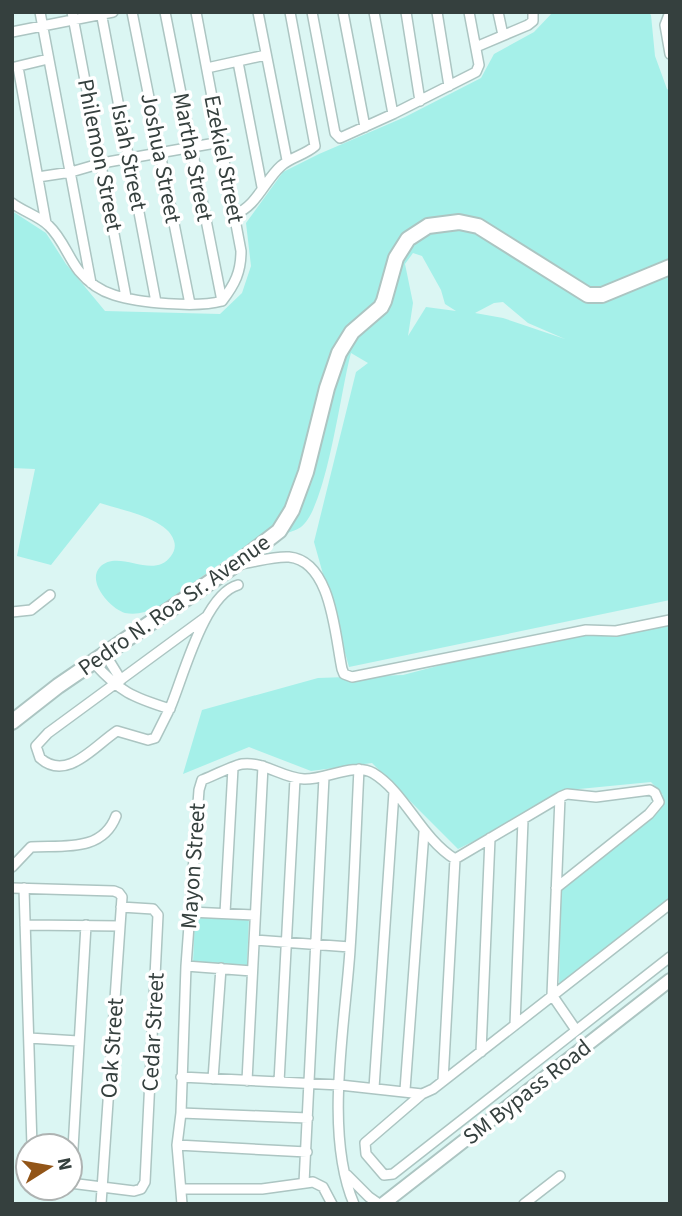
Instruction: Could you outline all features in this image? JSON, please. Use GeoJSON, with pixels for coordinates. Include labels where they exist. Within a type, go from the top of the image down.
{"type":"FeatureCollection","features":[{"type":"Feature","properties":{"kind":"main road","name":"Pedro N. Roa Sr. Avenue"},"geometry":{"type":"LineString","coordinates":[[12,722],[271,539],[287,519],[306,472],[327,388],[339,353],[352,332],[381,307],[396,258],[408,239],[438,224],[468,223],[504,242],[588,295],[602,295],[670,267]]}},
{"type":"Feature","properties":{"kind":"street"},"geometry":{"type":"LineString","coordinates":[[40,12],[91,283]]}},
{"type":"Feature","properties":{"kind":"street"},"geometry":{"type":"LineString","coordinates":[[12,31],[43,26],[73,16],[113,12]]}},
{"type":"Feature","properties":{"kind":"street","name":"Joshua Street"},"geometry":{"type":"LineString","coordinates":[[132,12],[190,304]]}},
{"type":"Feature","properties":{"kind":"street","name":"Martha Street"},"geometry":{"type":"LineString","coordinates":[[165,12],[222,301]]}},
{"type":"Feature","properties":{"kind":"street","name":"Ezekiel Street"},"geometry":{"type":"LineString","coordinates":[[196,12],[241,251],[240,271],[235,284],[222,301]]}},
{"type":"Feature","properties":{"kind":"street"},"geometry":{"type":"LineString","coordinates":[[258,12],[287,160]]}},
{"type":"Feature","properties":{"kind":"street"},"geometry":{"type":"LineString","coordinates":[[235,214],[248,206],[287,160],[312,149],[315,142],[290,12]]}},
{"type":"Feature","properties":{"kind":"street"},"geometry":{"type":"LineString","coordinates":[[312,12],[335,133],[338,137],[393,114],[478,70],[469,12]]}},
{"type":"Feature","properties":{"kind":"street"},"geometry":{"type":"LineString","coordinates":[[344,12],[365,127]]}},
{"type":"Feature","properties":{"kind":"street"},"geometry":{"type":"LineString","coordinates":[[374,12],[393,114]]}},
{"type":"Feature","properties":{"kind":"street"},"geometry":{"type":"LineString","coordinates":[[406,12],[420,101]]}},
{"type":"Feature","properties":{"kind":"street"},"geometry":{"type":"LineString","coordinates":[[437,12],[449,86]]}},
{"type":"Feature","properties":{"kind":"street"},"geometry":{"type":"LineString","coordinates":[[498,12],[503,35]]}},
{"type":"Feature","properties":{"kind":"street"},"geometry":{"type":"LineString","coordinates":[[476,47],[531,23],[534,19],[533,12]]}},
{"type":"Feature","properties":{"kind":"street"},"geometry":{"type":"LineString","coordinates":[[670,12],[665,25],[670,52]]}},
{"type":"Feature","properties":{"kind":"street","name":"Isiah Street"},"geometry":{"type":"LineString","coordinates":[[101,13],[156,302]]}},
{"type":"Feature","properties":{"kind":"street","name":"Philemon Street"},"geometry":{"type":"LineString","coordinates":[[73,16],[126,297]]}},
{"type":"Feature","properties":{"kind":"street"},"geometry":{"type":"LineString","coordinates":[[207,68],[266,55]]}},
{"type":"Feature","properties":{"kind":"street"},"geometry":{"type":"LineString","coordinates":[[46,223],[15,67],[48,60]]}},
{"type":"Feature","properties":{"kind":"street"},"geometry":{"type":"LineString","coordinates":[[238,62],[262,187]]}},
{"type":"Feature","properties":{"kind":"street"},"geometry":{"type":"LineString","coordinates":[[38,177],[221,142]]}},
{"type":"Feature","properties":{"kind":"street"},"geometry":{"type":"LineString","coordinates":[[13,201],[52,228],[79,272],[108,293],[156,302],[190,304],[222,301]]}},
{"type":"Feature","properties":{"kind":"street"},"geometry":{"type":"LineString","coordinates":[[235,565],[288,557],[303,562],[318,575],[326,591],[341,669],[344,674],[352,677],[586,629],[616,631],[670,620]]}},
{"type":"Feature","properties":{"kind":"street"},"geometry":{"type":"LineString","coordinates":[[206,617],[122,677],[117,686],[39,742],[36,746],[37,754],[54,767],[70,765],[117,731],[151,740],[155,738],[170,709],[206,617],[226,590],[238,585]]}},
{"type":"Feature","properties":{"kind":"street"},"geometry":{"type":"LineString","coordinates":[[12,612],[31,610],[50,595]]}},
{"type":"Feature","properties":{"kind":"street"},"geometry":{"type":"LineString","coordinates":[[99,658],[122,677]]}},
{"type":"Feature","properties":{"kind":"street"},"geometry":{"type":"LineString","coordinates":[[99,658],[117,686],[142,700],[170,709]]}},
{"type":"Feature","properties":{"kind":"street","name":"Mayon Street"},"geometry":{"type":"LineString","coordinates":[[182,1204],[177,1145],[181,1113],[186,966],[200,784],[206,778],[240,764],[263,766],[295,779],[324,777],[359,769]]}},
{"type":"Feature","properties":{"kind":"street"},"geometry":{"type":"LineString","coordinates":[[247,1081],[263,766]]}},
{"type":"Feature","properties":{"kind":"street"},"geometry":{"type":"LineString","coordinates":[[225,913],[233,768]]}},
{"type":"Feature","properties":{"kind":"street"},"geometry":{"type":"LineString","coordinates":[[354,1204],[340,1152],[340,1085],[359,769],[374,774],[394,792],[425,832],[455,859]]}},
{"type":"Feature","properties":{"kind":"street"},"geometry":{"type":"LineString","coordinates":[[304,1183],[324,777]]}},
{"type":"Feature","properties":{"kind":"street"},"geometry":{"type":"LineString","coordinates":[[279,1082],[295,779]]}},
{"type":"Feature","properties":{"kind":"street"},"geometry":{"type":"LineString","coordinates":[[455,859],[567,794],[596,797],[650,790],[659,802],[628,832],[556,888]]}},
{"type":"Feature","properties":{"kind":"street"},"geometry":{"type":"LineString","coordinates":[[374,1088],[394,792]]}},
{"type":"Feature","properties":{"kind":"street"},"geometry":{"type":"LineString","coordinates":[[560,797],[552,995],[576,1030]]}},
{"type":"Feature","properties":{"kind":"street"},"geometry":{"type":"LineString","coordinates":[[12,867],[31,847],[79,845],[104,835],[116,816]]}},
{"type":"Feature","properties":{"kind":"street"},"geometry":{"type":"LineString","coordinates":[[515,1025],[523,820]]}},
{"type":"Feature","properties":{"kind":"street"},"geometry":{"type":"LineString","coordinates":[[405,1090],[425,832]]}},
{"type":"Feature","properties":{"kind":"street"},"geometry":{"type":"LineString","coordinates":[[481,1052],[490,838]]}},
{"type":"Feature","properties":{"kind":"street"},"geometry":{"type":"LineString","coordinates":[[443,1081],[455,859]]}},
{"type":"Feature","properties":{"kind":"street"},"geometry":{"type":"LineString","coordinates":[[12,888],[24,888],[32,1132]]}},
{"type":"Feature","properties":{"kind":"street","name":"Oak Street"},"geometry":{"type":"LineString","coordinates":[[24,888],[119,893],[120,926],[101,1204]]}},
{"type":"Feature","properties":{"kind":"street"},"geometry":{"type":"LineString","coordinates":[[670,904],[481,1052],[422,1094],[365,1143],[366,1154],[384,1175],[393,1174],[670,957]]}},
{"type":"Feature","properties":{"kind":"street","name":"Cedar Street"},"geometry":{"type":"LineString","coordinates":[[103,1188],[134,1191],[141,1189],[145,1182],[158,915],[153,909],[121,907]]}},
{"type":"Feature","properties":{"kind":"street"},"geometry":{"type":"LineString","coordinates":[[190,912],[254,915]]}},
{"type":"Feature","properties":{"kind":"street"},"geometry":{"type":"LineString","coordinates":[[25,925],[120,926]]}},
{"type":"Feature","properties":{"kind":"street"},"geometry":{"type":"LineString","coordinates":[[74,1132],[86,925]]}},
{"type":"Feature","properties":{"kind":"street"},"geometry":{"type":"LineString","coordinates":[[255,940],[350,947]]}},
{"type":"Feature","properties":{"kind":"street"},"geometry":{"type":"LineString","coordinates":[[186,966],[252,971]]}},
{"type":"Feature","properties":{"kind":"street"},"geometry":{"type":"LineString","coordinates":[[213,1079],[221,968]]}},
{"type":"Feature","properties":{"kind":"street","name":"SM Bypass Road"},"geometry":{"type":"LineString","coordinates":[[381,1204],[670,980]]}},
{"type":"Feature","properties":{"kind":"street"},"geometry":{"type":"LineString","coordinates":[[29,1038],[78,1041]]}},
{"type":"Feature","properties":{"kind":"street"},"geometry":{"type":"LineString","coordinates":[[181,1077],[340,1085],[405,1090],[422,1094]]}},
{"type":"Feature","properties":{"kind":"street"},"geometry":{"type":"LineString","coordinates":[[181,1113],[308,1118]]}},
{"type":"Feature","properties":{"kind":"street"},"geometry":{"type":"LineString","coordinates":[[177,1145],[307,1152]]}},
{"type":"Feature","properties":{"kind":"street"},"geometry":{"type":"LineString","coordinates":[[346,1174],[381,1204]]}},
{"type":"Feature","properties":{"kind":"street"},"geometry":{"type":"LineString","coordinates":[[524,1204],[560,1176]]}},
{"type":"Feature","properties":{"kind":"street"},"geometry":{"type":"LineString","coordinates":[[181,1189],[262,1189],[318,1183],[332,1204]]}},
{"type":"Feature","properties":{"kind":"street"},"geometry":{"type":"LineString","coordinates":[[84,1185],[103,1188]]}},
{"type":"Feature","properties":{"kind":"shaded area"},"geometry":{"type":"Polygon","coordinates":[[[553,12],[648,12],[651,15],[655,56],[670,91],[670,600],[349,667],[314,542],[356,372],[368,363],[351,353],[326,472],[310,515],[301,527],[250,543],[157,608],[137,613],[125,613],[107,601],[98,587],[96,573],[108,562],[155,566],[164,563],[173,553],[175,543],[163,526],[153,521],[100,503],[51,565],[17,556],[35,469],[12,468],[12,211],[46,233],[66,264],[105,311],[220,314],[242,293],[251,266],[246,223],[283,172],[405,117],[481,78],[494,54],[534,32],[553,12]],[[413,253],[405,264],[413,303],[408,336],[426,307],[456,311],[445,304],[441,290],[422,256],[413,253]],[[503,302],[494,303],[475,313],[503,318],[565,339],[528,323],[503,302]]]}},
{"type":"Feature","properties":{"kind":"shaded area"},"geometry":{"type":"Polygon","coordinates":[[[670,621],[670,898],[559,990],[561,884],[663,795],[651,782],[579,789],[458,849],[372,763],[311,771],[249,747],[183,774],[202,710],[318,678],[403,675],[556,635],[670,621]]]}},
{"type":"Feature","properties":{"kind":"shaded area"},"geometry":{"type":"Polygon","coordinates":[[[195,915],[249,917],[247,965],[193,963],[195,915]]]}}]}
